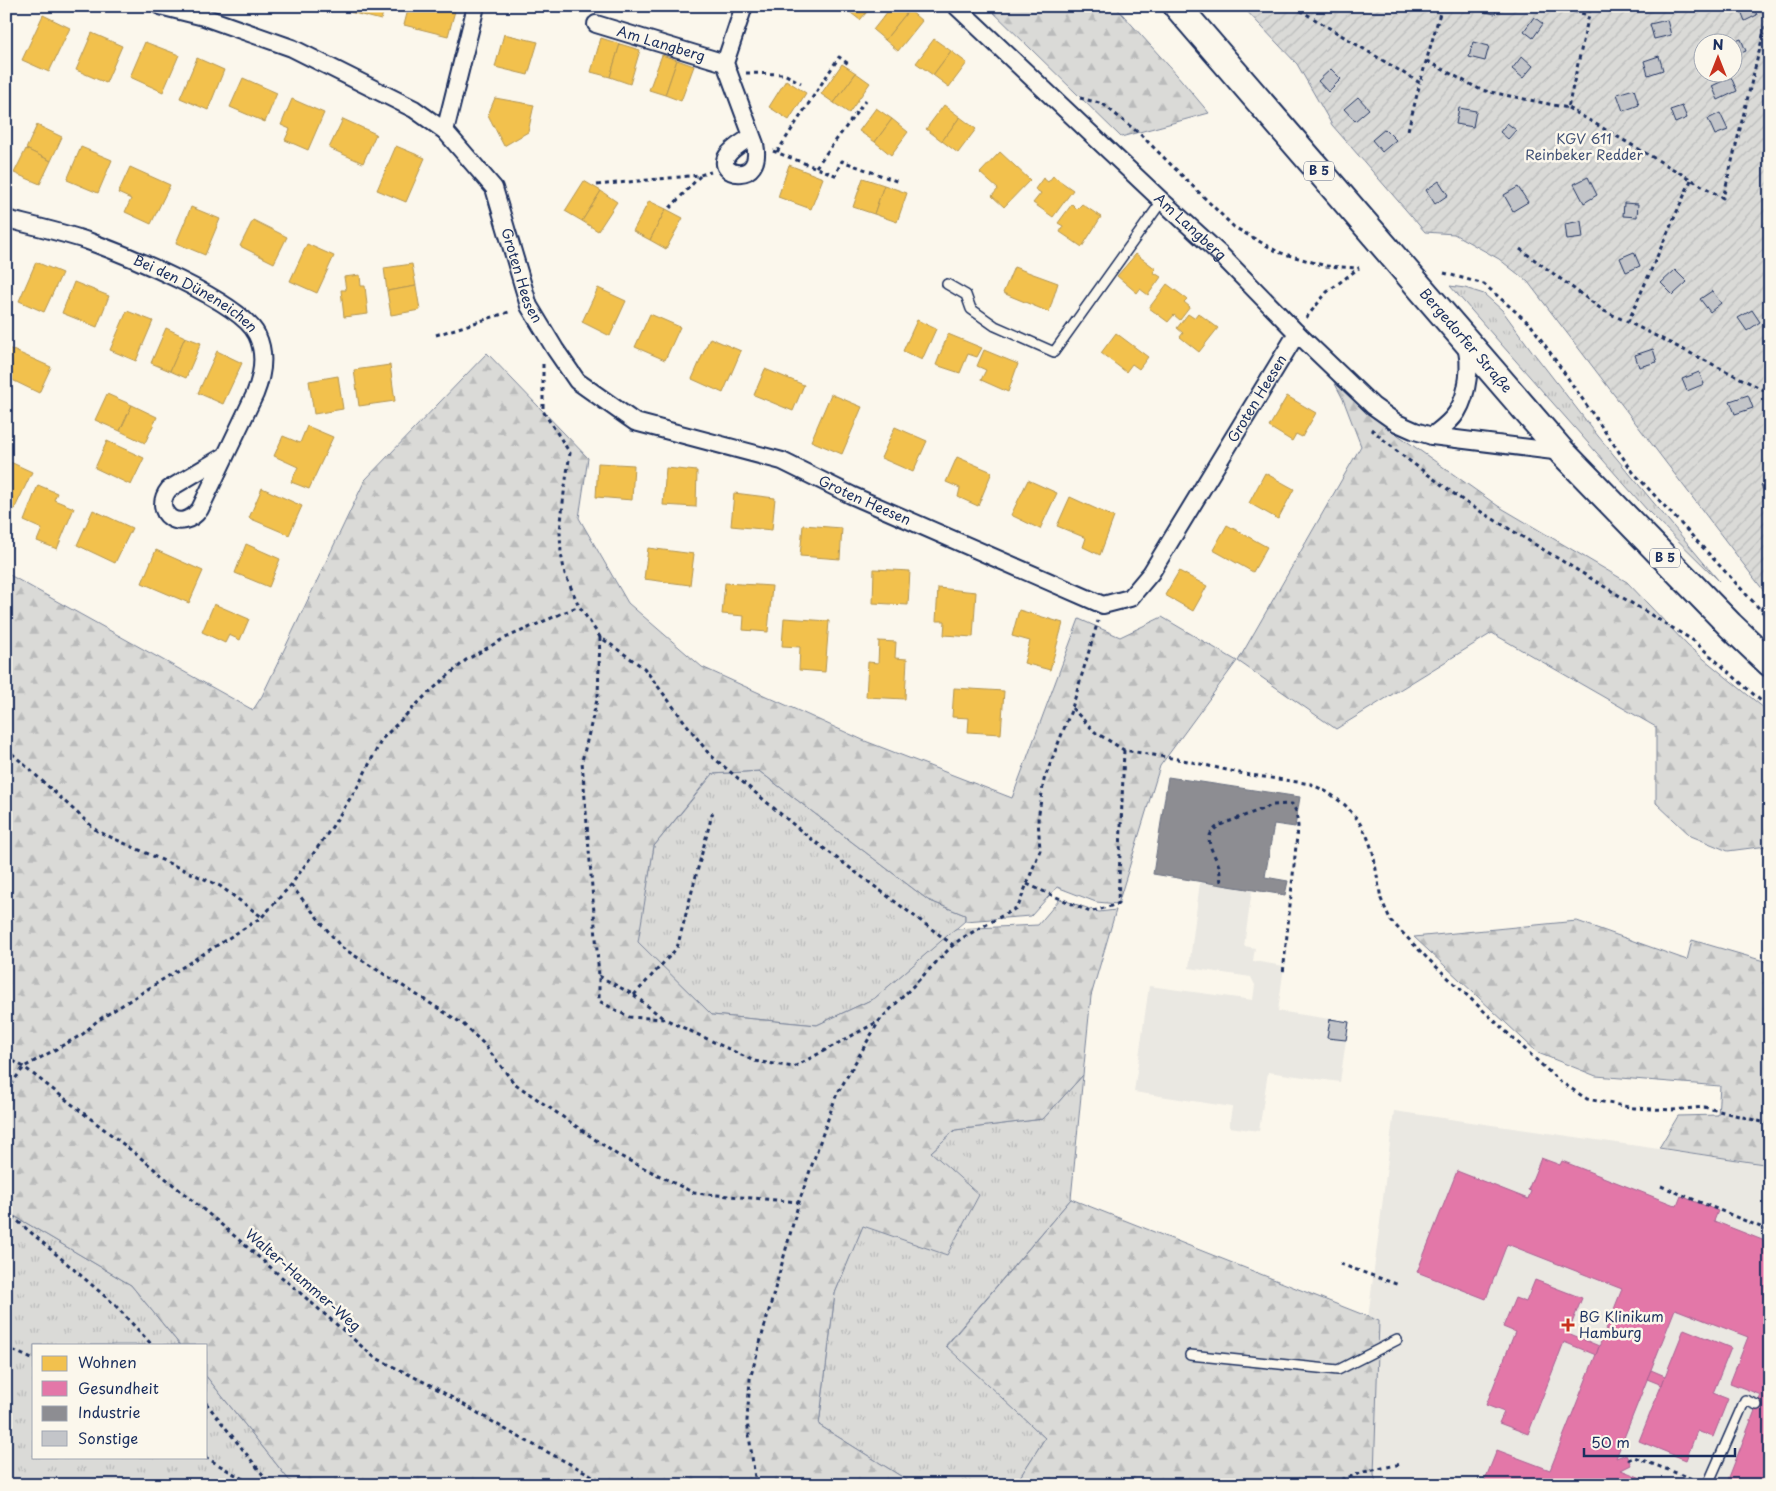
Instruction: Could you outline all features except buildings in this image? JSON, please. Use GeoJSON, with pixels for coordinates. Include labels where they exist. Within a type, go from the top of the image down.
{"type":"FeatureCollection","features":[{"type":"Feature","properties":{"kind":"main road","name":"Bergedorfer Straße"},"geometry":{"type":"LineString","coordinates":[[1177,6],[1562,452],[1730,625],[1770,663]]}},
{"type":"Feature","properties":{"kind":"street","name":"Groten Heesen"},"geometry":{"type":"LineString","coordinates":[[160,6],[204,17],[292,48],[414,109],[445,131],[494,188],[529,306],[555,349],[577,381],[635,422],[782,461],[851,495],[1103,606],[1130,598],[1151,573],[1297,333]]}},
{"type":"Feature","properties":{"kind":"street"},"geometry":{"type":"LineString","coordinates":[[445,131],[476,6]]}},
{"type":"Feature","properties":{"kind":"street"},"geometry":{"type":"LineString","coordinates":[[744,6],[727,67],[753,140],[756,157],[755,163],[750,170],[738,173],[726,168],[726,157],[730,152],[753,140]]}},
{"type":"Feature","properties":{"kind":"street","name":"Am Langberg"},"geometry":{"type":"LineString","coordinates":[[956,6],[1220,254],[1297,333],[1373,406],[1398,423],[1414,431],[1432,436],[1562,452]]}},
{"type":"Feature","properties":{"kind":"street","name":"Am Langberg"},"geometry":{"type":"LineString","coordinates":[[596,24],[727,67]]}},
{"type":"Feature","properties":{"kind":"street","name":"Bei den Düneneichen"},"geometry":{"type":"LineString","coordinates":[[6,220],[87,241],[129,258],[211,296],[229,307],[252,327],[257,335],[262,356],[261,379],[256,394],[226,455]]}},
{"type":"Feature","properties":{"kind":"street"},"geometry":{"type":"LineString","coordinates":[[1432,436],[1458,411],[1462,398],[1468,375],[1468,356],[1461,335]]}},
{"type":"Feature","properties":{"kind":"lane"},"geometry":{"type":"LineString","coordinates":[[947,284],[966,295],[971,309],[995,326],[1054,352],[1162,201]]}},
{"type":"Feature","properties":{"kind":"lane"},"geometry":{"type":"LineString","coordinates":[[1190,1355],[1338,1370],[1398,1340]]}},
{"type":"Feature","properties":{"kind":"lane"},"geometry":{"type":"LineString","coordinates":[[1708,1484],[1745,1400],[1757,1405]]}},
{"type":"Feature","properties":{"kind":"path"},"geometry":{"type":"LineString","coordinates":[[917,6],[922,11]]}},
{"type":"Feature","properties":{"kind":"path"},"geometry":{"type":"LineString","coordinates":[[1293,6],[1420,83]]}},
{"type":"Feature","properties":{"kind":"path"},"geometry":{"type":"LineString","coordinates":[[1408,130],[1442,6]]}},
{"type":"Feature","properties":{"kind":"path"},"geometry":{"type":"LineString","coordinates":[[1550,6],[1589,15]]}},
{"type":"Feature","properties":{"kind":"path"},"geometry":{"type":"LineString","coordinates":[[1568,108],[1591,6]]}},
{"type":"Feature","properties":{"kind":"path"},"geometry":{"type":"LineString","coordinates":[[1427,61],[1481,90],[1568,108],[1723,198],[1770,6]]}},
{"type":"Feature","properties":{"kind":"path"},"geometry":{"type":"LineString","coordinates":[[777,152],[839,57],[850,65]]}},
{"type":"Feature","properties":{"kind":"path"},"geometry":{"type":"LineString","coordinates":[[727,67],[784,74],[801,84]]}},
{"type":"Feature","properties":{"kind":"path"},"geometry":{"type":"LineString","coordinates":[[1052,98],[1078,97],[1103,104],[1141,135],[1234,226],[1278,252],[1326,266],[1359,268],[1327,292],[1303,321],[1297,333]]}},
{"type":"Feature","properties":{"kind":"path"},"geometry":{"type":"LineString","coordinates":[[816,167],[866,100]]}},
{"type":"Feature","properties":{"kind":"path"},"geometry":{"type":"LineString","coordinates":[[753,140],[777,152],[835,175],[842,161],[899,182]]}},
{"type":"Feature","properties":{"kind":"path"},"geometry":{"type":"LineString","coordinates":[[598,185],[700,175],[726,168]]}},
{"type":"Feature","properties":{"kind":"path"},"geometry":{"type":"LineString","coordinates":[[670,208],[700,175]]}},
{"type":"Feature","properties":{"kind":"path"},"geometry":{"type":"LineString","coordinates":[[1628,322],[1691,180]]}},
{"type":"Feature","properties":{"kind":"path"},"geometry":{"type":"LineString","coordinates":[[1520,249],[1604,311],[1770,393]]}},
{"type":"Feature","properties":{"kind":"path"},"geometry":{"type":"LineString","coordinates":[[1444,273],[1484,284],[1531,325],[1633,472],[1770,620]]}},
{"type":"Feature","properties":{"kind":"path"},"geometry":{"type":"LineString","coordinates":[[436,334],[529,306]]}},
{"type":"Feature","properties":{"kind":"path"},"geometry":{"type":"LineString","coordinates":[[555,349],[543,358],[543,412],[570,453],[560,532],[561,554],[565,574],[579,606],[600,636],[644,668],[710,754],[806,835],[953,945]]}},
{"type":"Feature","properties":{"kind":"path"},"geometry":{"type":"LineString","coordinates":[[1370,428],[1399,453],[1465,502],[1694,641],[1770,709]]}},
{"type":"Feature","properties":{"kind":"path"},"geometry":{"type":"LineString","coordinates":[[1761,610],[1770,594]]}},
{"type":"Feature","properties":{"kind":"path"},"geometry":{"type":"LineString","coordinates":[[6,1090],[24,1068],[83,1034],[97,1020],[262,917],[291,885],[330,830],[358,786],[382,740],[425,696],[466,660],[503,639],[579,606]]}},
{"type":"Feature","properties":{"kind":"path"},"geometry":{"type":"LineString","coordinates":[[756,1485],[746,1422],[750,1379],[799,1202],[836,1096],[879,1021],[953,945],[962,938],[1018,907],[1040,850],[1038,819],[1044,780],[1072,708],[1103,606]]}},
{"type":"Feature","properties":{"kind":"path"},"geometry":{"type":"LineString","coordinates":[[600,636],[598,696],[582,761],[599,976],[599,1001],[629,1016],[665,1019]]}},
{"type":"Feature","properties":{"kind":"path"},"geometry":{"type":"LineString","coordinates":[[1072,708],[1095,732],[1124,750],[1183,760],[1244,774],[1311,784],[1345,805],[1358,820],[1367,836],[1373,852],[1381,899],[1391,921],[1428,959],[1558,1080],[1587,1098],[1634,1108],[1672,1110],[1704,1107],[1770,1124]]}},
{"type":"Feature","properties":{"kind":"path"},"geometry":{"type":"LineString","coordinates":[[6,748],[97,831],[220,886],[262,917]]}},
{"type":"Feature","properties":{"kind":"path"},"geometry":{"type":"LineString","coordinates":[[1027,884],[1090,912],[1118,904],[1124,750]]}},
{"type":"Feature","properties":{"kind":"path"},"geometry":{"type":"LineString","coordinates":[[1221,882],[1218,865],[1210,848],[1210,834],[1213,828],[1273,805],[1292,804],[1296,811],[1298,826],[1283,974]]}},
{"type":"Feature","properties":{"kind":"path"},"geometry":{"type":"LineString","coordinates":[[634,995],[677,948],[713,811]]}},
{"type":"Feature","properties":{"kind":"path"},"geometry":{"type":"LineString","coordinates":[[291,885],[341,947],[463,1024],[483,1043],[514,1083],[616,1154],[694,1193],[799,1202]]}},
{"type":"Feature","properties":{"kind":"path"},"geometry":{"type":"LineString","coordinates":[[599,976],[634,995],[665,1019],[754,1061],[794,1067],[879,1021]]}},
{"type":"Feature","properties":{"kind":"path","name":"Walter-Hammer-Weg"},"geometry":{"type":"LineString","coordinates":[[6,1056],[136,1154],[209,1214],[374,1357],[434,1387],[515,1435],[610,1485]]}},
{"type":"Feature","properties":{"kind":"path"},"geometry":{"type":"LineString","coordinates":[[1661,1186],[1770,1231]]}},
{"type":"Feature","properties":{"kind":"path"},"geometry":{"type":"LineString","coordinates":[[6,1211],[114,1304],[151,1344]]}},
{"type":"Feature","properties":{"kind":"path"},"geometry":{"type":"LineString","coordinates":[[1340,1264],[1399,1285]]}},
{"type":"Feature","properties":{"kind":"path"},"geometry":{"type":"LineString","coordinates":[[6,1346],[32,1359]]}},
{"type":"Feature","properties":{"kind":"path"},"geometry":{"type":"LineString","coordinates":[[208,1406],[271,1485]]}},
{"type":"Feature","properties":{"kind":"path"},"geometry":{"type":"LineString","coordinates":[[1628,1460],[1634,1457],[1708,1484]]}},
{"type":"Feature","properties":{"kind":"path"},"geometry":{"type":"LineString","coordinates":[[207,1458],[253,1485]]}},
{"type":"Feature","properties":{"kind":"path"},"geometry":{"type":"LineString","coordinates":[[1326,1485],[1364,1472],[1401,1464]]}},
{"type":"Feature","properties":{"kind":"shaded area"},"geometry":{"type":"Polygon","coordinates":[[[1200,882],[1252,890],[1244,946],[1255,948],[1253,961],[1284,966],[1278,1011],[1330,1019],[1327,1038],[1346,1040],[1340,1082],[1268,1072],[1259,1131],[1229,1127],[1232,1107],[1134,1092],[1149,986],[1253,1000],[1255,985],[1251,977],[1189,968],[1200,882]]]}},
{"type":"Feature","properties":{"kind":"shaded area","name":"BG Klinikum Hamburg"},"geometry":{"type":"Polygon","coordinates":[[[1394,1111],[1770,1165],[1770,1485],[1347,1485],[1394,1111]]]}},
{"type":"Feature","properties":{"kind":"green space"},"geometry":{"type":"Polygon","coordinates":[[[987,6],[1115,6],[1209,113],[1121,137],[987,6]]]}},
{"type":"Feature","properties":{"kind":"green space","name":"KGV 611 Reinbeker Redder"},"geometry":{"type":"Polygon","coordinates":[[[1242,6],[1770,6],[1770,599],[1528,282],[1499,259],[1454,234],[1425,232],[1332,125],[1297,64],[1242,6]]]}},
{"type":"Feature","properties":{"kind":"green space"},"geometry":{"type":"Polygon","coordinates":[[[1450,286],[1484,294],[1502,310],[1598,436],[1719,581],[1647,510],[1450,286]]]}},
{"type":"Feature","properties":{"kind":"green space"},"geometry":{"type":"Polygon","coordinates":[[[487,353],[588,458],[579,518],[628,603],[702,667],[865,741],[1012,798],[1079,619],[1120,637],[1162,617],[1237,661],[1160,766],[1118,904],[1096,902],[1057,887],[1031,916],[965,921],[965,915],[928,900],[759,771],[712,774],[654,846],[638,942],[712,1015],[817,1025],[875,998],[955,929],[1038,925],[1060,899],[1099,912],[1116,910],[1091,996],[1083,1075],[1043,1119],[955,1130],[931,1152],[979,1195],[947,1255],[863,1226],[835,1293],[819,1425],[915,1485],[296,1485],[289,1480],[208,1379],[208,1344],[179,1344],[131,1285],[6,1211],[6,573],[253,710],[262,696],[365,480],[487,353]]]}},
{"type":"Feature","properties":{"kind":"green space"},"geometry":{"type":"Polygon","coordinates":[[[1333,380],[1398,435],[1498,506],[1627,582],[1688,646],[1770,713],[1770,847],[1728,851],[1691,836],[1656,803],[1656,727],[1492,633],[1336,729],[1238,661],[1361,446],[1343,399],[1333,380]]]}},
{"type":"Feature","properties":{"kind":"green space"},"geometry":{"type":"Polygon","coordinates":[[[759,771],[928,900],[965,915],[965,921],[875,998],[817,1025],[712,1015],[637,942],[654,846],[713,774],[759,771]]]}},
{"type":"Feature","properties":{"kind":"green space"},"geometry":{"type":"Polygon","coordinates":[[[1577,921],[1687,960],[1692,940],[1764,961],[1770,966],[1770,1165],[1659,1148],[1678,1116],[1718,1115],[1720,1086],[1596,1076],[1538,1053],[1414,937],[1577,921]]]}},
{"type":"Feature","properties":{"kind":"green space"},"geometry":{"type":"Polygon","coordinates":[[[1083,1075],[1071,1199],[946,1345],[1045,1438],[1015,1485],[915,1485],[819,1425],[835,1293],[863,1225],[931,1152],[955,1130],[1043,1119],[1083,1075]]]}},
{"type":"Feature","properties":{"kind":"green space"},"geometry":{"type":"Polygon","coordinates":[[[1071,1199],[1379,1321],[1374,1475],[1377,1485],[1015,1485],[1045,1438],[946,1346],[1071,1199]]]}},
{"type":"Feature","properties":{"kind":"green space"},"geometry":{"type":"Polygon","coordinates":[[[6,1211],[131,1285],[179,1344],[32,1344],[32,1458],[208,1458],[208,1379],[289,1480],[296,1485],[6,1485],[6,1211]]]}},
{"type":"Feature","properties":{"kind":"place","name":"BG Klinikum Hamburg"},"geometry":{"type":"Point","coordinates":[1568,1325]}}]}
